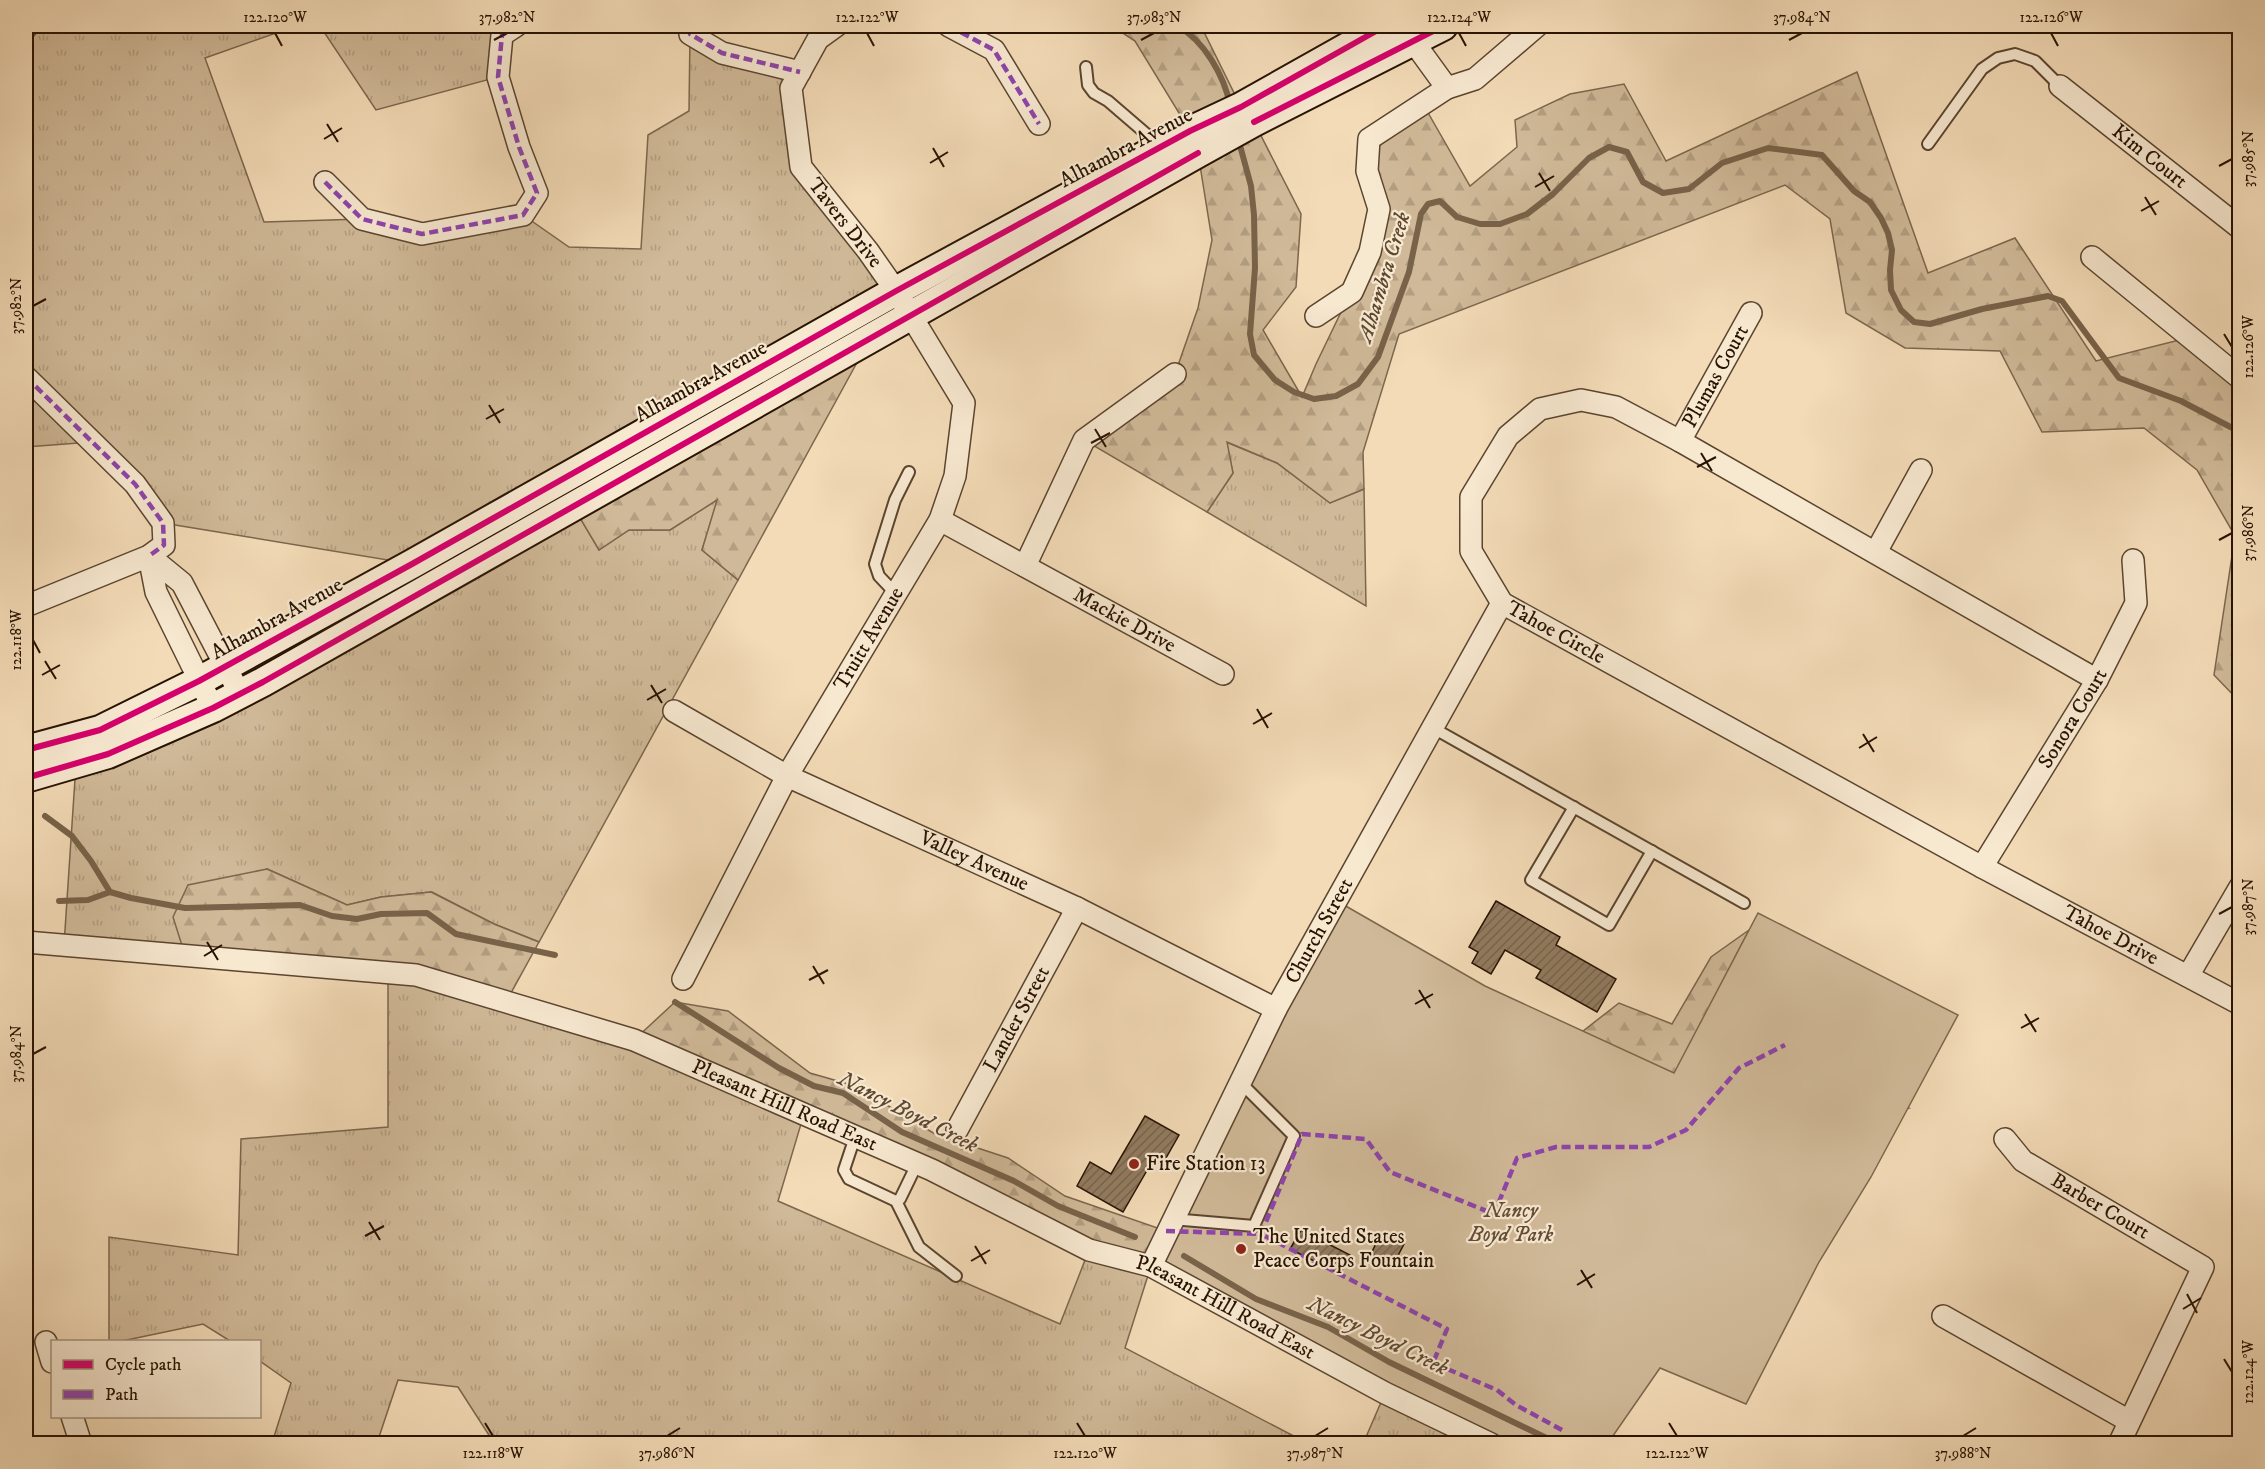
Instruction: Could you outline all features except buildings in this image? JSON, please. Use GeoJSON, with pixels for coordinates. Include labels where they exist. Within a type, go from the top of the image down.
{"type":"FeatureCollection","features":[{"type":"Feature","properties":{"kind":"main road","name":"Alhambra Avenue"},"geometry":{"type":"LineString","coordinates":[[1247,114],[1385,26]]}},
{"type":"Feature","properties":{"kind":"main road","name":"Alhambra Avenue"},"geometry":{"type":"LineString","coordinates":[[26,750],[100,730],[199,681],[423,558],[903,303],[1247,114],[1408,34],[1443,26]]}},
{"type":"Feature","properties":{"kind":"main road","name":"Alhambra Avenue"},"geometry":{"type":"LineString","coordinates":[[26,778],[108,754],[240,694],[903,303]]}},
{"type":"Feature","properties":{"kind":"street"},"geometry":{"type":"LineString","coordinates":[[325,182],[362,219],[422,234],[523,215],[537,193],[519,147],[498,77],[502,35],[516,26]]}},
{"type":"Feature","properties":{"kind":"street"},"geometry":{"type":"LineString","coordinates":[[690,26],[690,34],[722,53],[800,72]]}},
{"type":"Feature","properties":{"kind":"street","name":"Tavers Drive"},"geometry":{"type":"LineString","coordinates":[[836,26],[818,39],[791,88],[801,167],[868,251],[903,303]]}},
{"type":"Feature","properties":{"kind":"street"},"geometry":{"type":"LineString","coordinates":[[949,26],[994,50],[1039,124]]}},
{"type":"Feature","properties":{"kind":"street"},"geometry":{"type":"LineString","coordinates":[[1316,316],[1352,292],[1370,252],[1379,209],[1366,171],[1369,139],[1447,88],[1475,79],[1537,26]]}},
{"type":"Feature","properties":{"kind":"street"},"geometry":{"type":"LineString","coordinates":[[1408,34],[1447,88]]}},
{"type":"Feature","properties":{"kind":"street","name":"Kim Court"},"geometry":{"type":"LineString","coordinates":[[2060,86],[2240,228]]}},
{"type":"Feature","properties":{"kind":"street"},"geometry":{"type":"LineString","coordinates":[[2092,257],[2240,378]]}},
{"type":"Feature","properties":{"kind":"street","name":"Truitt Avenue"},"geometry":{"type":"LineString","coordinates":[[683,979],[787,776],[940,520],[955,476],[964,403],[903,303]]}},
{"type":"Feature","properties":{"kind":"street","name":"Plumas Court"},"geometry":{"type":"LineString","coordinates":[[1680,441],[1751,313]]}},
{"type":"Feature","properties":{"kind":"street"},"geometry":{"type":"LineString","coordinates":[[1025,566],[1084,440],[1175,374]]}},
{"type":"Feature","properties":{"kind":"street"},"geometry":{"type":"LineString","coordinates":[[26,376],[135,484],[163,523],[164,545],[149,556],[26,606]]}},
{"type":"Feature","properties":{"kind":"street","name":"Tahoe Circle"},"geometry":{"type":"LineString","coordinates":[[1982,867],[1502,603],[1471,551],[1471,497],[1508,436],[1540,409],[1581,400],[1616,407],[1876,552],[2097,680]]}},
{"type":"Feature","properties":{"kind":"street"},"geometry":{"type":"LineString","coordinates":[[1876,552],[1921,470]]}},
{"type":"Feature","properties":{"kind":"street","name":"Mackie Drive"},"geometry":{"type":"LineString","coordinates":[[940,520],[1223,674]]}},
{"type":"Feature","properties":{"kind":"street"},"geometry":{"type":"LineString","coordinates":[[149,556],[182,583],[240,694]]}},
{"type":"Feature","properties":{"kind":"street"},"geometry":{"type":"LineString","coordinates":[[149,556],[156,592],[213,708]]}},
{"type":"Feature","properties":{"kind":"street","name":"Sonora Court"},"geometry":{"type":"LineString","coordinates":[[1982,867],[2097,680],[2136,603],[2133,560]]}},
{"type":"Feature","properties":{"kind":"street","name":"Church Street"},"geometry":{"type":"LineString","coordinates":[[1150,1266],[1276,1009],[1502,603]]}},
{"type":"Feature","properties":{"kind":"street","name":"Valley Avenue"},"geometry":{"type":"LineString","coordinates":[[674,711],[787,776],[1077,908],[1276,1009]]}},
{"type":"Feature","properties":{"kind":"street","name":"Tahoe Drive"},"geometry":{"type":"LineString","coordinates":[[1982,867],[2240,1004]]}},
{"type":"Feature","properties":{"kind":"street"},"geometry":{"type":"LineString","coordinates":[[2188,976],[2240,887]]}},
{"type":"Feature","properties":{"kind":"street","name":"Lander Street"},"geometry":{"type":"LineString","coordinates":[[957,1130],[1077,908]]}},
{"type":"Feature","properties":{"kind":"street","name":"Pleasant Hill Road East"},"geometry":{"type":"LineString","coordinates":[[26,942],[416,975],[634,1040],[916,1164],[1089,1250],[1150,1266],[1385,1394],[1491,1443]]}},
{"type":"Feature","properties":{"kind":"street","name":"Barber Court"},"geometry":{"type":"LineString","coordinates":[[2005,1139],[2023,1161],[2203,1267],[2129,1421]]}},
{"type":"Feature","properties":{"kind":"street"},"geometry":{"type":"LineString","coordinates":[[1943,1316],[2129,1421],[2119,1443]]}},
{"type":"Feature","properties":{"kind":"street"},"geometry":{"type":"LineString","coordinates":[[73,1418],[81,1443]]}},
{"type":"Feature","properties":{"kind":"lane"},"geometry":{"type":"LineString","coordinates":[[1928,144],[1982,69],[1998,58],[2015,54],[2035,61],[2060,86]]}},
{"type":"Feature","properties":{"kind":"lane"},"geometry":{"type":"LineString","coordinates":[[1086,67],[1088,85],[1094,93],[1108,101],[1151,138],[1163,159]]}},
{"type":"Feature","properties":{"kind":"lane"},"geometry":{"type":"LineString","coordinates":[[896,594],[879,576],[875,564],[895,500],[909,472]]}},
{"type":"Feature","properties":{"kind":"lane"},"geometry":{"type":"LineString","coordinates":[[1433,728],[1744,903]]}},
{"type":"Feature","properties":{"kind":"lane"},"geometry":{"type":"LineString","coordinates":[[1574,807],[1531,880],[1573,905],[1609,925],[1652,851]]}},
{"type":"Feature","properties":{"kind":"lane"},"geometry":{"type":"LineString","coordinates":[[1172,1220],[1254,1226],[1294,1136],[1240,1082]]}},
{"type":"Feature","properties":{"kind":"lane"},"geometry":{"type":"LineString","coordinates":[[855,1137],[844,1170],[849,1179],[896,1201],[919,1246],[956,1275]]}},
{"type":"Feature","properties":{"kind":"lane"},"geometry":{"type":"LineString","coordinates":[[896,1201],[916,1164]]}},
{"type":"Feature","properties":{"kind":"green space"},"geometry":{"type":"Polygon","coordinates":[[[27,26],[296,26],[205,58],[264,222],[362,219],[422,234],[523,215],[569,247],[641,249],[648,135],[689,111],[690,34],[800,72],[801,167],[896,291],[412,564],[163,523],[92,442],[26,447],[27,26]]]}},
{"type":"Feature","properties":{"kind":"green space"},"geometry":{"type":"Polygon","coordinates":[[[320,26],[516,26],[498,77],[376,110],[320,26]]]}},
{"type":"Feature","properties":{"kind":"green space"},"geometry":{"type":"Polygon","coordinates":[[[1112,26],[1201,26],[1241,107],[1190,131],[1135,41],[1112,26]]]}},
{"type":"Feature","properties":{"kind":"green space"},"geometry":{"type":"Polygon","coordinates":[[[1857,72],[1928,273],[2015,238],[2096,361],[2191,337],[2239,378],[2239,701],[2214,675],[2235,536],[2197,470],[2144,428],[2042,432],[2000,351],[1905,348],[1846,313],[1830,219],[1785,185],[1399,334],[1363,452],[1364,489],[1330,503],[1277,463],[1227,442],[1233,473],[1207,512],[1084,440],[1175,374],[1198,308],[1212,240],[1198,153],[1254,122],[1301,214],[1296,287],[1263,330],[1302,397],[1370,252],[1369,139],[1423,104],[1470,186],[1517,147],[1515,120],[1570,94],[1624,84],[1666,161],[1857,72]]]}},
{"type":"Feature","properties":{"kind":"green space"},"geometry":{"type":"Polygon","coordinates":[[[871,337],[738,580],[702,550],[717,500],[670,530],[629,530],[599,550],[573,506],[871,337]]]}},
{"type":"Feature","properties":{"kind":"green space"},"geometry":{"type":"Polygon","coordinates":[[[1226,442],[1277,463],[1330,503],[1364,489],[1366,606],[1207,512],[1233,473],[1226,442]]]}},
{"type":"Feature","properties":{"kind":"green space"},"geometry":{"type":"Polygon","coordinates":[[[718,499],[702,550],[738,580],[539,942],[494,924],[432,892],[381,897],[347,905],[267,869],[185,955],[64,945],[76,764],[573,506],[599,550],[629,530],[670,530],[718,499]]]}},
{"type":"Feature","properties":{"kind":"green space"},"geometry":{"type":"Polygon","coordinates":[[[267,869],[347,905],[381,897],[431,892],[494,924],[539,942],[506,1002],[416,975],[185,955],[173,917],[188,885],[267,869]]]}},
{"type":"Feature","properties":{"kind":"green space","name":"Nancy Boyd Park"},"geometry":{"type":"Polygon","coordinates":[[[1337,901],[1485,986],[1674,1073],[1758,913],[1958,1015],[1871,1177],[1819,1262],[1746,1404],[1660,1368],[1608,1443],[1482,1443],[1151,1266],[1337,901]]]}},
{"type":"Feature","properties":{"kind":"green space"},"geometry":{"type":"Polygon","coordinates":[[[1749,930],[1710,1006],[1909,1108],[1217,1302],[634,1040],[675,1002],[728,1011],[810,1073],[855,1086],[935,1134],[1008,1158],[1065,1196],[1166,1231],[1583,1031],[1619,1003],[1672,1024],[1711,957],[1749,930]]]}},
{"type":"Feature","properties":{"kind":"green space"},"geometry":{"type":"Polygon","coordinates":[[[388,973],[634,1040],[804,1114],[778,1201],[1060,1324],[1089,1250],[1151,1266],[1125,1348],[1307,1443],[494,1443],[458,1387],[398,1380],[377,1443],[272,1443],[291,1383],[261,1362],[261,1340],[228,1340],[203,1324],[127,1340],[109,1340],[109,1237],[238,1255],[241,1139],[388,1127],[388,973]]]}},
{"type":"Feature","properties":{"kind":"green space"},"geometry":{"type":"Polygon","coordinates":[[[1385,1393],[1488,1444],[1363,1444],[1385,1393]]]}},
{"type":"Feature","properties":{"kind":"waterway","name":"Alhambra Creek"},"geometry":{"type":"LineString","coordinates":[[1178,26],[1196,40],[1212,60],[1223,82],[1230,105]]}},
{"type":"Feature","properties":{"kind":"waterway","name":"Alhambra Creek"},"geometry":{"type":"LineString","coordinates":[[1238,138],[1251,186],[1254,215],[1255,268],[1250,334],[1254,355],[1275,380],[1294,392],[1314,399],[1336,396],[1358,384],[1378,357],[1409,272],[1421,214],[1428,204],[1440,201],[1457,217],[1480,224],[1500,224],[1527,214],[1553,194],[1589,158],[1609,147],[1627,152],[1643,182],[1663,193],[1689,189],[1722,163],[1768,148],[1822,155],[1854,191],[1870,202],[1888,233],[1892,250],[1891,290],[1901,310],[1914,322],[1930,324],[1982,309],[2048,296],[2062,301],[2119,378],[2181,401],[2240,432]]}},
{"type":"Feature","properties":{"kind":"waterway"},"geometry":{"type":"LineString","coordinates":[[45,816],[72,836],[110,892]]}},
{"type":"Feature","properties":{"kind":"waterway","name":"Nancy Boyd Creek"},"geometry":{"type":"LineString","coordinates":[[59,901],[88,900],[110,892],[185,908],[300,905],[332,916],[357,919],[381,914],[427,913],[456,934],[555,955]]}},
{"type":"Feature","properties":{"kind":"waterway","name":"Nancy Boyd Creek"},"geometry":{"type":"LineString","coordinates":[[675,1002],[779,1068],[814,1086],[843,1093],[902,1132],[1014,1181],[1058,1206],[1135,1237]]}},
{"type":"Feature","properties":{"kind":"waterway","name":"Nancy Boyd Creek"},"geometry":{"type":"LineString","coordinates":[[1184,1256],[1256,1299],[1328,1327],[1389,1362],[1559,1444]]}},
{"type":"Feature","properties":{"kind":"marked path"},"geometry":{"type":"LineString","coordinates":[[325,182],[362,219],[422,234],[523,215],[537,193],[519,147],[498,77],[502,35],[516,26]]}},
{"type":"Feature","properties":{"kind":"marked path"},"geometry":{"type":"LineString","coordinates":[[690,26],[690,34],[722,53],[800,72]]}},
{"type":"Feature","properties":{"kind":"marked path"},"geometry":{"type":"LineString","coordinates":[[949,26],[994,50],[1039,124]]}},
{"type":"Feature","properties":{"kind":"marked path"},"geometry":{"type":"LineString","coordinates":[[26,377],[135,484],[163,523],[164,545],[149,556]]}},
{"type":"Feature","properties":{"kind":"marked path"},"geometry":{"type":"LineString","coordinates":[[1562,1430],[1516,1405],[1497,1390],[1433,1363],[1447,1329],[1261,1234],[1302,1134],[1366,1139],[1390,1172],[1494,1214],[1517,1158],[1556,1147],[1649,1147],[1686,1130],[1739,1068],[1785,1045]]}},
{"type":"Feature","properties":{"kind":"marked path"},"geometry":{"type":"LineString","coordinates":[[1166,1231],[1261,1234]]}},
{"type":"Feature","properties":{"kind":"cycle path"},"geometry":{"type":"LineString","coordinates":[[26,750],[100,730],[199,681],[412,564],[896,291],[1190,131],[1241,107],[1385,26]]}},
{"type":"Feature","properties":{"kind":"cycle path"},"geometry":{"type":"LineString","coordinates":[[1254,122],[1443,26]]}},
{"type":"Feature","properties":{"kind":"cycle path"},"geometry":{"type":"LineString","coordinates":[[26,778],[108,754],[213,708],[263,682],[1198,153]]}},
{"type":"Feature","properties":{"kind":"place","name":"Fire Station 13"},"geometry":{"type":"Point","coordinates":[1134,1164]}},
{"type":"Feature","properties":{"kind":"place","name":"The United States Peace Corps Fountain"},"geometry":{"type":"Point","coordinates":[1241,1249]}}]}
